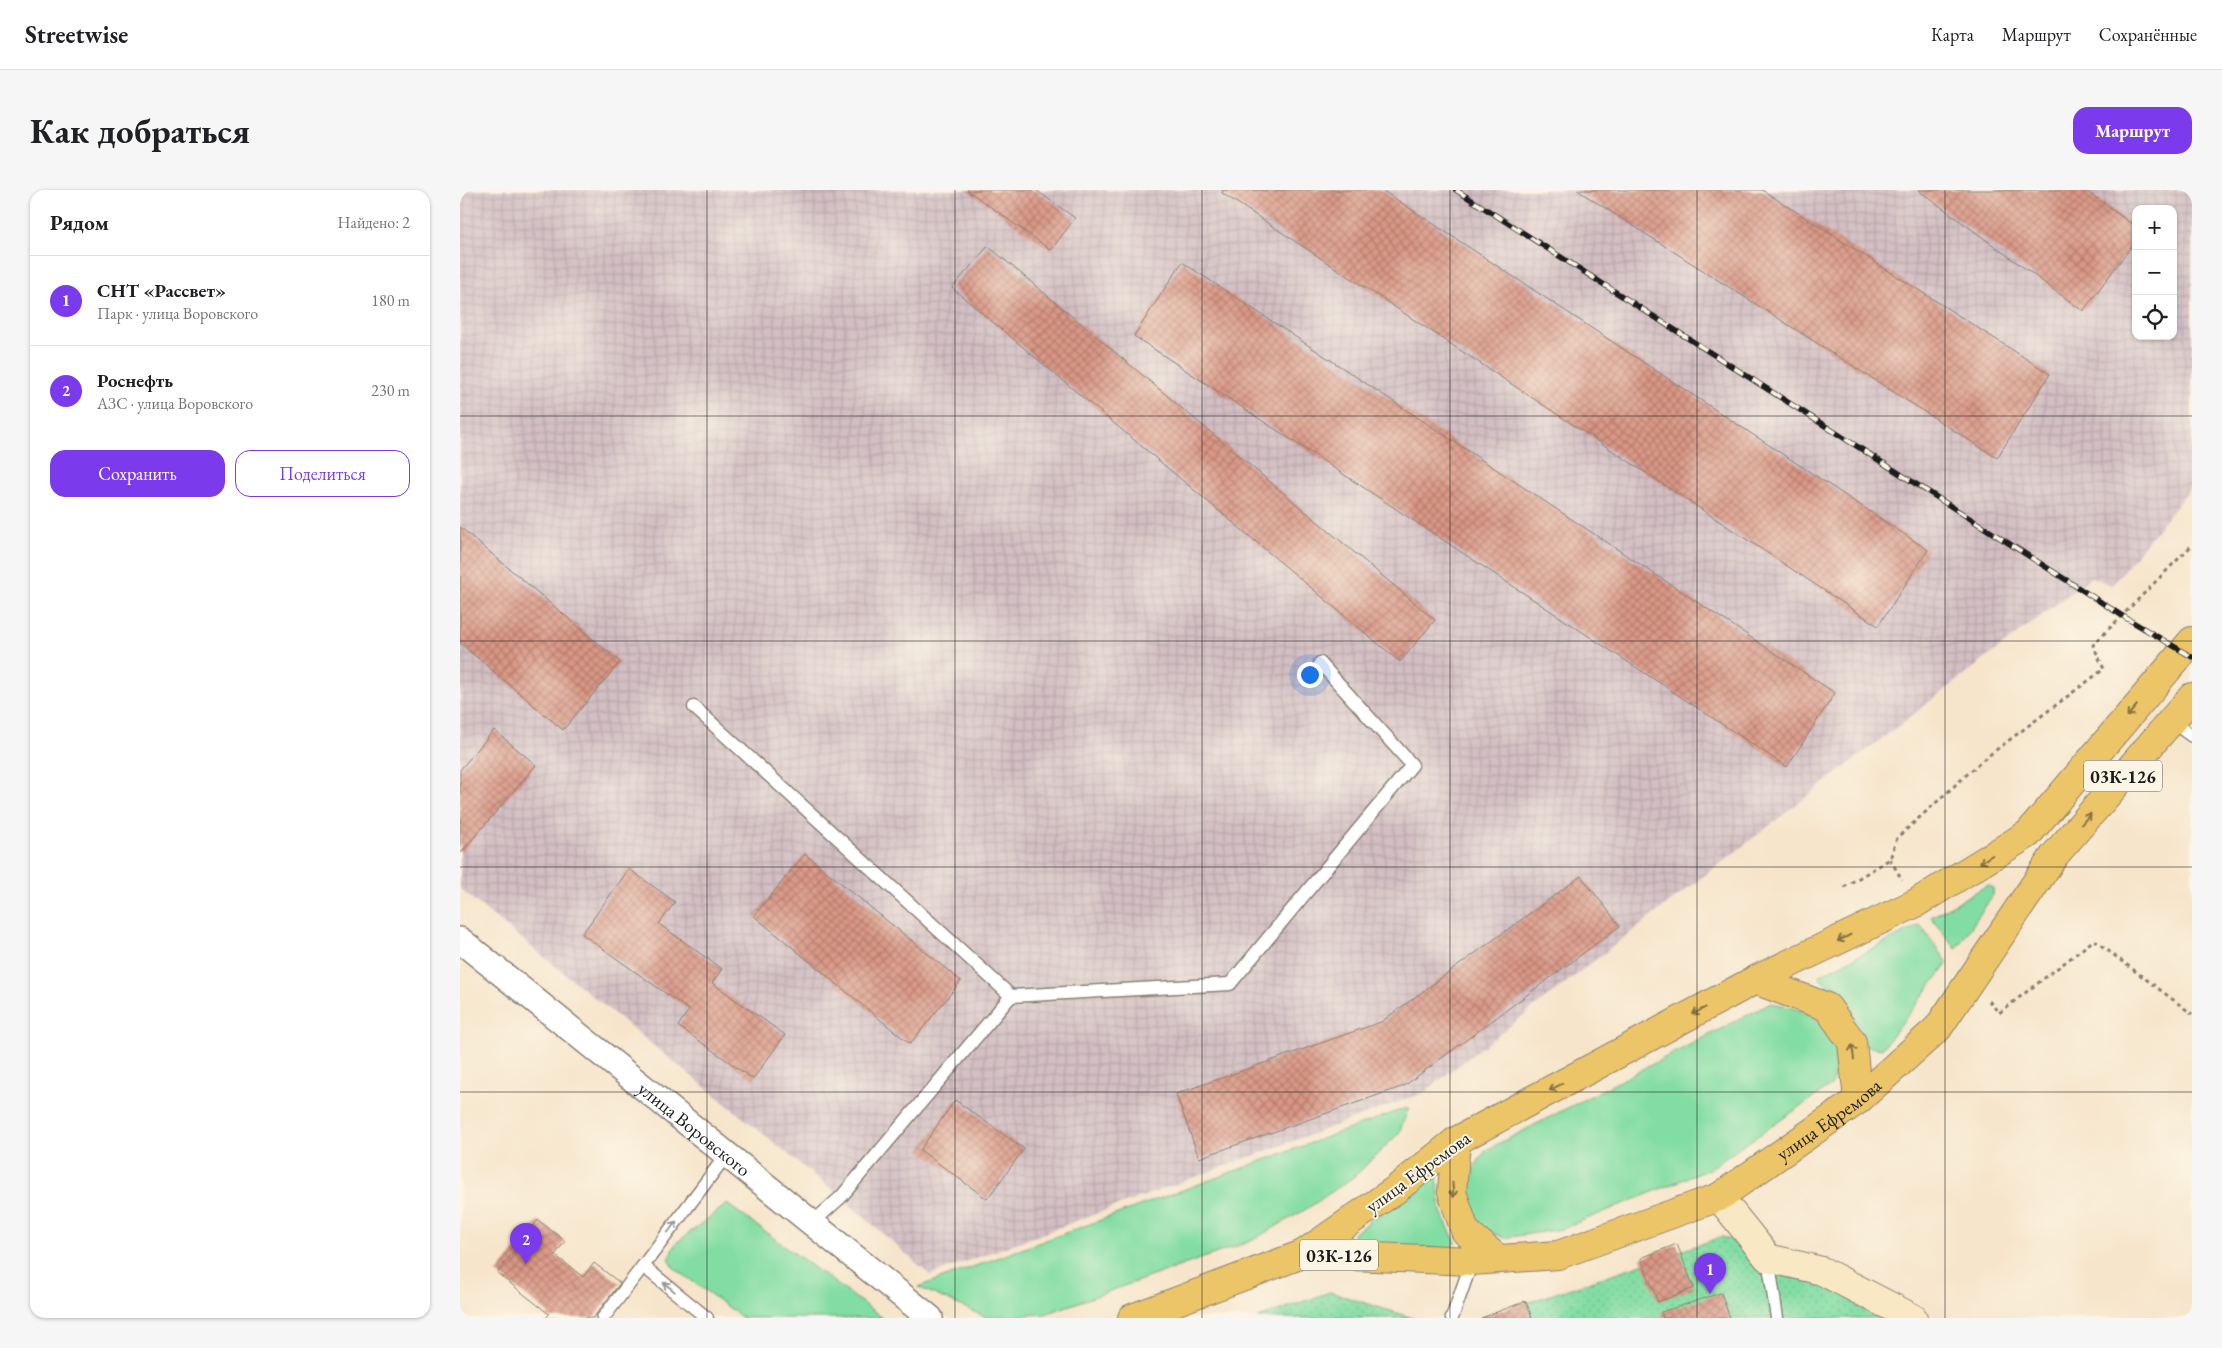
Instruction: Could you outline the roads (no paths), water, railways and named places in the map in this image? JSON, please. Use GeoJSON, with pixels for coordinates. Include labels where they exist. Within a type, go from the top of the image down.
{"type":"FeatureCollection","features":[{"type":"Feature","properties":{"kind":"main road","name":"улица Ефремова"},"geometry":{"type":"LineString","coordinates":[[1132,1318],[1303,1254],[1395,1190],[1456,1141],[1755,980],[1916,903],[2028,834],[2192,641]]}},
{"type":"Feature","properties":{"kind":"main road","name":"улица Ефремова"},"geometry":{"type":"LineString","coordinates":[[1303,1254],[1485,1260],[1558,1255],[1719,1197],[1858,1100],[1938,1028],[2054,856],[2182,729],[2192,697]]}},
{"type":"Feature","properties":{"kind":"main road"},"geometry":{"type":"LineString","coordinates":[[1755,980],[1827,1007],[1852,1042],[1858,1100]]}},
{"type":"Feature","properties":{"kind":"main road"},"geometry":{"type":"LineString","coordinates":[[1456,1141],[1452,1192],[1466,1231],[1485,1260]]}},
{"type":"Feature","properties":{"kind":"street","name":"улица Воровского"},"geometry":{"type":"LineString","coordinates":[[460,940],[930,1318]]}},
{"type":"Feature","properties":{"kind":"street"},"geometry":{"type":"LineString","coordinates":[[1719,1197],[1768,1258],[1822,1270],[1913,1318]]}},
{"type":"Feature","properties":{"kind":"lane"},"geometry":{"type":"LineString","coordinates":[[694,707],[1011,996],[1230,984],[1412,765],[1320,663]]}},
{"type":"Feature","properties":{"kind":"lane"},"geometry":{"type":"LineString","coordinates":[[811,1224],[841,1197],[1011,996]]}},
{"type":"Feature","properties":{"kind":"lane"},"geometry":{"type":"LineString","coordinates":[[603,1318],[727,1154]]}},
{"type":"Feature","properties":{"kind":"lane"},"geometry":{"type":"LineString","coordinates":[[1768,1258],[1777,1318]]}},
{"type":"Feature","properties":{"kind":"lane"},"geometry":{"type":"LineString","coordinates":[[1452,1318],[1485,1260]]}},
{"type":"Feature","properties":{"kind":"lane"},"geometry":{"type":"LineString","coordinates":[[643,1266],[707,1318]]}},
{"type":"Feature","properties":{"kind":"railway"},"geometry":{"type":"LineString","coordinates":[[1456,190],[2121,615],[2192,657]]}},
{"type":"Feature","properties":{"kind":"place","name":"Роснефть"},"geometry":{"type":"Point","coordinates":[526,1264]}},
{"type":"Feature","properties":{"kind":"place","name":"СНТ «Рассвет»"},"geometry":{"type":"Point","coordinates":[1710,1294]}}]}
